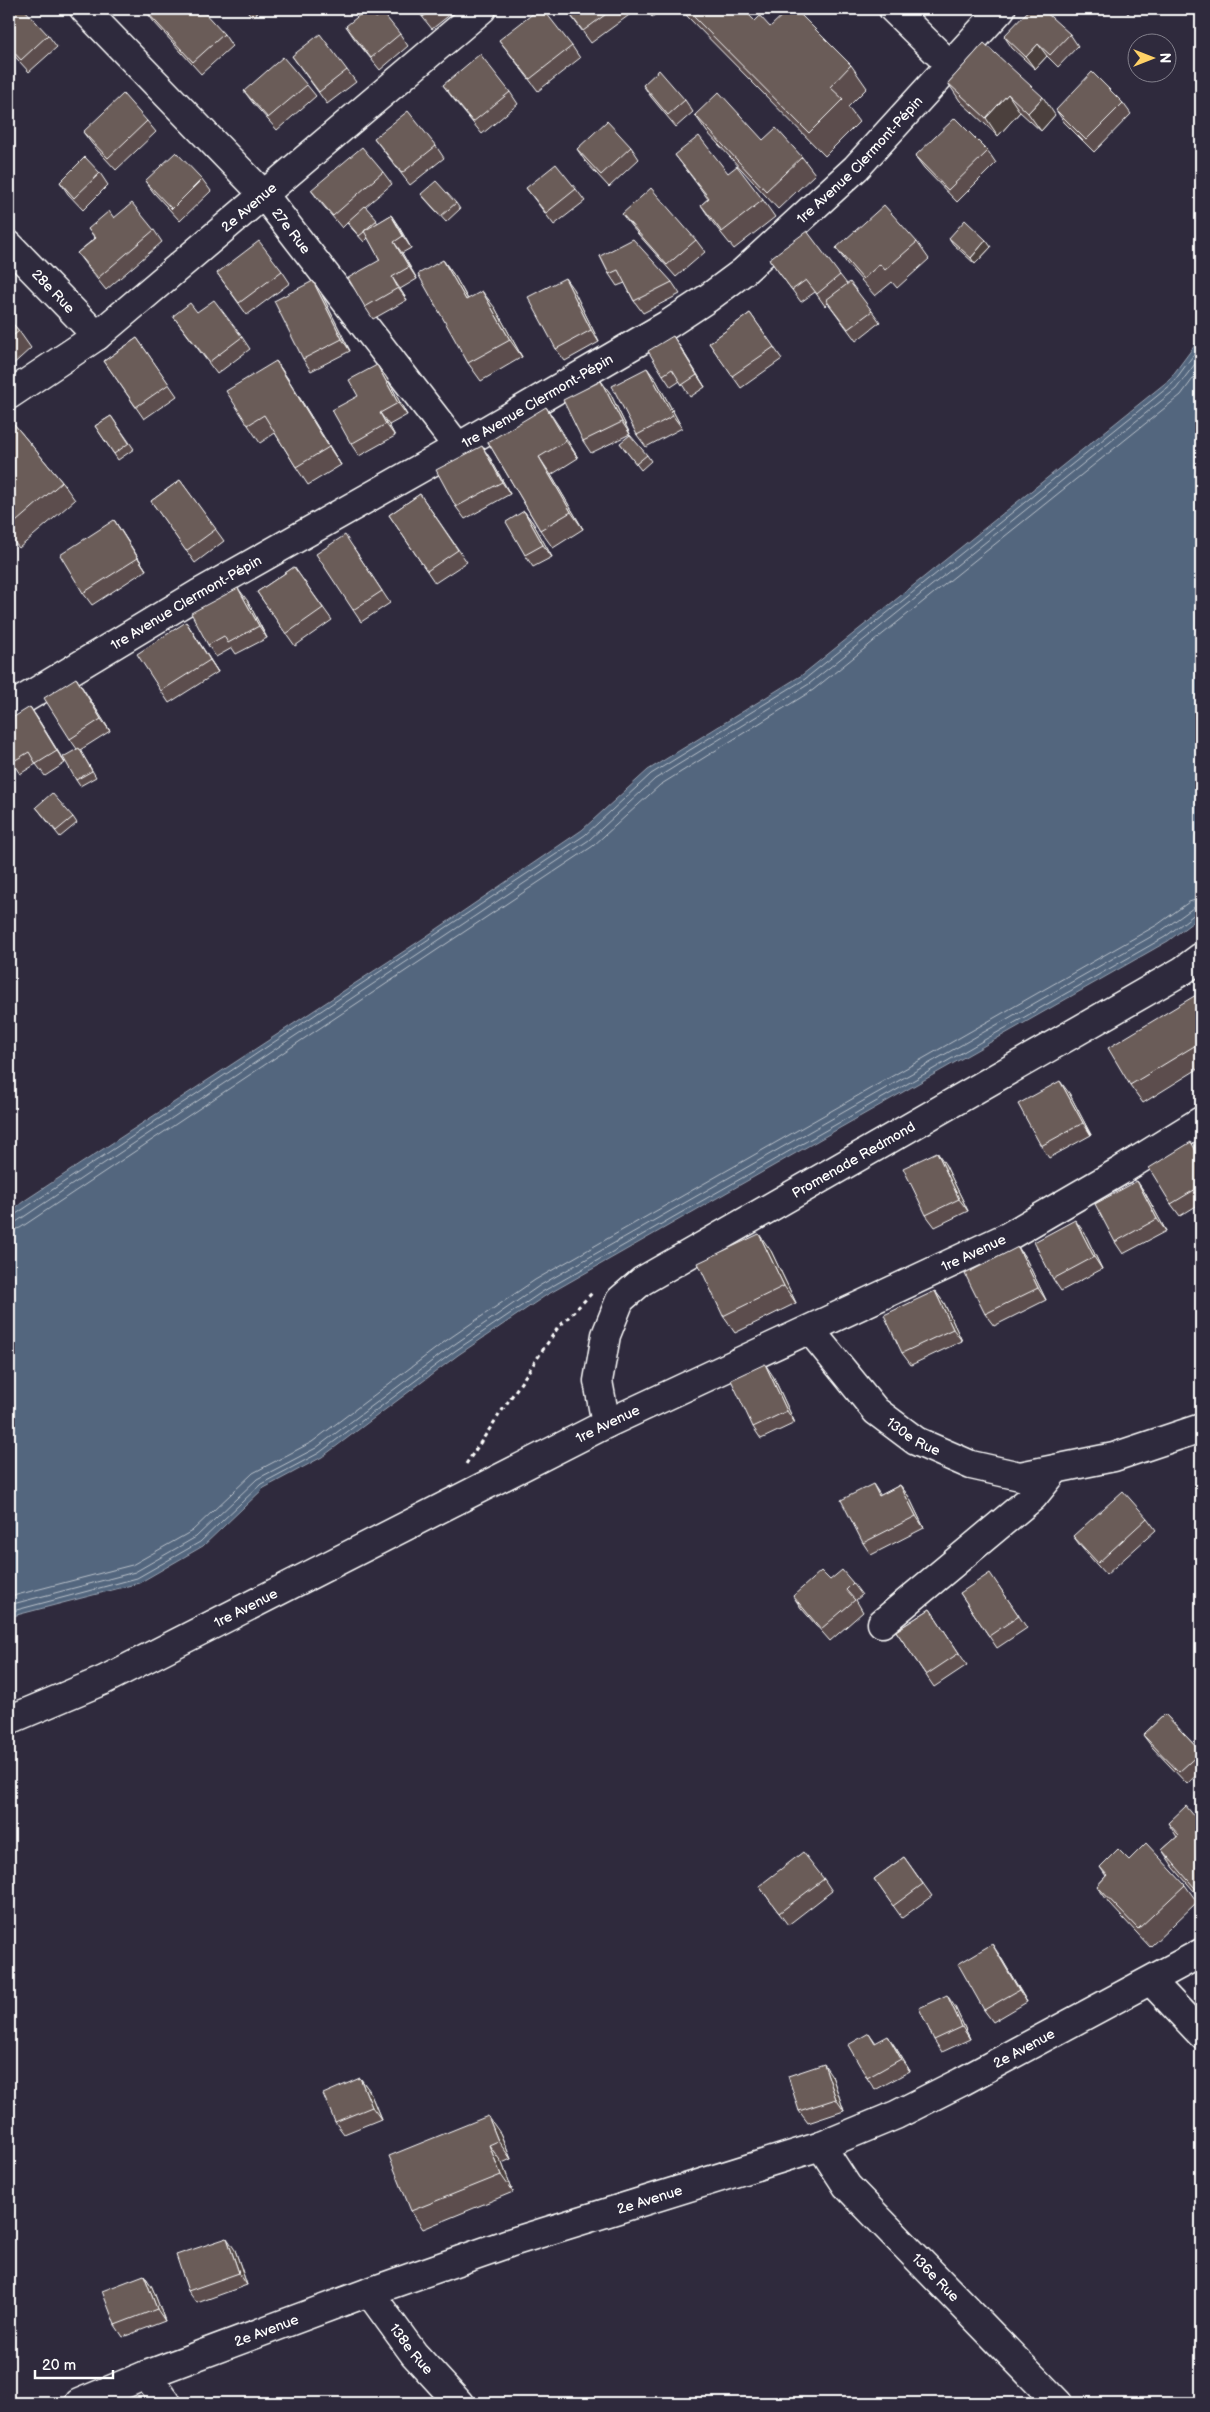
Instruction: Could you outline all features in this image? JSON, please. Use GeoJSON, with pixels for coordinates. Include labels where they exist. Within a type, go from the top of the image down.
{"type":"FeatureCollection","features":[{"type":"Feature","properties":{"kind":"street","name":"27e Rue"},"geometry":{"type":"LineString","coordinates":[[84,9],[264,195],[458,447]]}},
{"type":"Feature","properties":{"kind":"street","name":"2e Avenue"},"geometry":{"type":"LineString","coordinates":[[9,395],[97,336],[482,9]]}},
{"type":"Feature","properties":{"kind":"street"},"geometry":{"type":"LineString","coordinates":[[893,9],[950,65]]}},
{"type":"Feature","properties":{"kind":"street","name":"1re Avenue Clermont-Pépin"},"geometry":{"type":"LineString","coordinates":[[9,708],[198,594],[458,447],[667,325],[708,298],[742,272],[856,168],[1001,9]]}},
{"type":"Feature","properties":{"kind":"street","name":"28e Rue"},"geometry":{"type":"LineString","coordinates":[[9,245],[97,336]]}},
{"type":"Feature","properties":{"kind":"street","name":"Promenade Redmond"},"geometry":{"type":"LineString","coordinates":[[606,1424],[598,1381],[606,1335],[620,1300],[642,1281],[1174,976],[1201,958]]}},
{"type":"Feature","properties":{"kind":"street","name":"1re Avenue"},"geometry":{"type":"LineString","coordinates":[[9,1720],[104,1680],[606,1424],[1007,1237],[1122,1170],[1201,1121]]}},
{"type":"Feature","properties":{"kind":"street","name":"130e Rue"},"geometry":{"type":"LineString","coordinates":[[810,1330],[876,1411],[916,1441],[971,1465],[1020,1476],[1114,1457],[1201,1428]]}},
{"type":"Feature","properties":{"kind":"street"},"geometry":{"type":"LineString","coordinates":[[882,1622],[1033,1497],[1055,1470]]}},
{"type":"Feature","properties":{"kind":"street","name":"2e Avenue"},"geometry":{"type":"LineString","coordinates":[[79,2403],[146,2375],[369,2292],[509,2243],[821,2146],[896,2115],[1201,1953]]}},
{"type":"Feature","properties":{"kind":"street"},"geometry":{"type":"LineString","coordinates":[[1151,1981],[1201,2034]]}},
{"type":"Feature","properties":{"kind":"street","name":"136e Rue"},"geometry":{"type":"LineString","coordinates":[[821,2146],[846,2186],[1058,2403]]}},
{"type":"Feature","properties":{"kind":"street","name":"138e Rue"},"geometry":{"type":"LineString","coordinates":[[369,2292],[414,2354],[459,2403]]}},
{"type":"Feature","properties":{"kind":"street"},"geometry":{"type":"LineString","coordinates":[[146,2375],[168,2403]]}},
{"type":"Feature","properties":{"kind":"water"},"geometry":{"type":"Polygon","coordinates":[[[1201,337],[1201,916],[1168,941],[545,1296],[458,1355],[322,1457],[264,1488],[203,1546],[139,1583],[9,1617],[9,1213],[24,1201],[418,942],[582,830],[648,770],[802,675],[1169,380],[1201,337]]]}},
{"type":"Feature","properties":{"kind":"building"},"geometry":{"type":"Polygon","coordinates":[[[9,9],[24,9],[48,35],[21,60],[9,47],[9,9]]]}},
{"type":"Feature","properties":{"kind":"building"},"geometry":{"type":"Polygon","coordinates":[[[201,9],[224,34],[193,62],[145,10],[201,9]]]}},
{"type":"Feature","properties":{"kind":"building"},"geometry":{"type":"Polygon","coordinates":[[[367,9],[376,18],[383,13],[400,34],[371,58],[346,26],[367,9]]]}},
{"type":"Feature","properties":{"kind":"building"},"geometry":{"type":"Polygon","coordinates":[[[417,9],[433,9],[423,17],[417,9]]]}},
{"type":"Feature","properties":{"kind":"building"},"geometry":{"type":"Polygon","coordinates":[[[539,9],[543,9],[572,46],[530,79],[499,40],[539,9]]]}},
{"type":"Feature","properties":{"kind":"building"},"geometry":{"type":"Polygon","coordinates":[[[566,9],[613,9],[583,31],[566,9]]]}},
{"type":"Feature","properties":{"kind":"building"},"geometry":{"type":"Polygon","coordinates":[[[686,9],[743,9],[755,21],[760,16],[770,27],[789,9],[795,9],[851,65],[830,87],[843,99],[809,133],[686,9]]]}},
{"type":"Feature","properties":{"kind":"building"},"geometry":{"type":"Polygon","coordinates":[[[1030,9],[1042,9],[1070,34],[1050,55],[1038,44],[1026,57],[1004,36],[1030,9]]]}},
{"type":"Feature","properties":{"kind":"building"},"geometry":{"type":"Polygon","coordinates":[[[320,34],[347,70],[319,92],[292,56],[320,34]]]}},
{"type":"Feature","properties":{"kind":"building"},"geometry":{"type":"Polygon","coordinates":[[[984,43],[1043,97],[1028,113],[1008,94],[986,118],[948,83],[984,43]]]}},
{"type":"Feature","properties":{"kind":"building"},"geometry":{"type":"Polygon","coordinates":[[[480,54],[510,92],[473,122],[443,85],[480,54]]]}},
{"type":"Feature","properties":{"kind":"building"},"geometry":{"type":"Polygon","coordinates":[[[283,57],[307,85],[268,118],[244,91],[283,57]]]}},
{"type":"Feature","properties":{"kind":"building"},"geometry":{"type":"Polygon","coordinates":[[[659,70],[685,100],[668,115],[643,85],[659,70]]]}},
{"type":"Feature","properties":{"kind":"building"},"geometry":{"type":"Polygon","coordinates":[[[1092,72],[1123,103],[1086,140],[1056,110],[1092,72]]]}},
{"type":"Feature","properties":{"kind":"building"},"geometry":{"type":"Polygon","coordinates":[[[719,92],[763,140],[776,128],[802,157],[766,191],[695,115],[719,92]]]}},
{"type":"Feature","properties":{"kind":"building"},"geometry":{"type":"Polygon","coordinates":[[[123,94],[147,121],[108,158],[83,132],[123,94]]]}},
{"type":"Feature","properties":{"kind":"building"},"geometry":{"type":"Polygon","coordinates":[[[408,111],[436,146],[402,173],[374,138],[408,111]]]}},
{"type":"Feature","properties":{"kind":"building"},"geometry":{"type":"Polygon","coordinates":[[[955,118],[988,151],[948,190],[915,156],[955,118]]]}},
{"type":"Feature","properties":{"kind":"building"},"geometry":{"type":"Polygon","coordinates":[[[607,121],[631,147],[601,175],[577,149],[607,121]]]}},
{"type":"Feature","properties":{"kind":"building"},"geometry":{"type":"Polygon","coordinates":[[[699,136],[728,173],[737,166],[763,200],[722,232],[701,205],[709,198],[675,155],[699,136]]]}},
{"type":"Feature","properties":{"kind":"building"},"geometry":{"type":"Polygon","coordinates":[[[362,147],[383,172],[333,216],[311,190],[362,147]]]}},
{"type":"Feature","properties":{"kind":"building"},"geometry":{"type":"Polygon","coordinates":[[[176,152],[202,179],[172,209],[145,181],[176,152]]]}},
{"type":"Feature","properties":{"kind":"building"},"geometry":{"type":"Polygon","coordinates":[[[85,157],[100,173],[74,198],[60,182],[85,157]]]}},
{"type":"Feature","properties":{"kind":"building"},"geometry":{"type":"Polygon","coordinates":[[[556,164],[576,189],[546,213],[526,188],[556,164]]]}},
{"type":"Feature","properties":{"kind":"building"},"geometry":{"type":"Polygon","coordinates":[[[436,181],[456,203],[441,216],[421,194],[436,181]]]}},
{"type":"Feature","properties":{"kind":"building"},"geometry":{"type":"Polygon","coordinates":[[[651,188],[696,240],[667,265],[622,214],[651,188]]]}},
{"type":"Feature","properties":{"kind":"building"},"geometry":{"type":"Polygon","coordinates":[[[132,203],[154,230],[98,278],[77,253],[96,238],[88,229],[109,211],[114,218],[132,203]]]}},
{"type":"Feature","properties":{"kind":"building"},"geometry":{"type":"Polygon","coordinates":[[[884,205],[917,242],[885,270],[880,264],[863,279],[836,248],[884,205]]]}},
{"type":"Feature","properties":{"kind":"building"},"geometry":{"type":"Polygon","coordinates":[[[365,206],[377,220],[359,236],[347,222],[365,206]]]}},
{"type":"Feature","properties":{"kind":"building"},"geometry":{"type":"Polygon","coordinates":[[[391,215],[403,236],[394,242],[409,267],[392,277],[398,288],[365,307],[348,278],[380,260],[364,231],[391,215]]]}},
{"type":"Feature","properties":{"kind":"building"},"geometry":{"type":"Polygon","coordinates":[[[965,220],[986,240],[971,258],[949,238],[965,220]]]}},
{"type":"Feature","properties":{"kind":"building"},"geometry":{"type":"Polygon","coordinates":[[[807,231],[840,275],[817,294],[806,280],[792,290],[769,259],[807,231]]]}},
{"type":"Feature","properties":{"kind":"building"},"geometry":{"type":"Polygon","coordinates":[[[633,239],[672,282],[634,301],[618,270],[609,274],[600,256],[633,239]]]}},
{"type":"Feature","properties":{"kind":"building"},"geometry":{"type":"Polygon","coordinates":[[[259,241],[282,271],[239,303],[217,273],[259,241]]]}},
{"type":"Feature","properties":{"kind":"building"},"geometry":{"type":"Polygon","coordinates":[[[443,260],[466,300],[482,291],[510,340],[468,363],[418,274],[443,260]]]}},
{"type":"Feature","properties":{"kind":"building"},"geometry":{"type":"Polygon","coordinates":[[[565,278],[591,330],[556,349],[528,297],[565,278]]]}},
{"type":"Feature","properties":{"kind":"building"},"geometry":{"type":"Polygon","coordinates":[[[313,281],[342,339],[303,359],[274,301],[313,281]]]}},
{"type":"Feature","properties":{"kind":"building"},"geometry":{"type":"Polygon","coordinates":[[[850,282],[872,311],[848,329],[826,300],[850,282]]]}},
{"type":"Feature","properties":{"kind":"building"},"geometry":{"type":"Polygon","coordinates":[[[214,300],[242,337],[209,362],[173,316],[190,303],[197,312],[214,300]]]}},
{"type":"Feature","properties":{"kind":"building"},"geometry":{"type":"Polygon","coordinates":[[[750,313],[774,347],[732,376],[709,343],[750,313]]]}},
{"type":"Feature","properties":{"kind":"building"},"geometry":{"type":"Polygon","coordinates":[[[9,319],[19,331],[9,339],[9,319]]]}},
{"type":"Feature","properties":{"kind":"building"},"geometry":{"type":"Polygon","coordinates":[[[673,336],[697,375],[682,385],[672,369],[663,375],[648,351],[673,336]]]}},
{"type":"Feature","properties":{"kind":"building"},"geometry":{"type":"Polygon","coordinates":[[[137,338],[169,384],[136,407],[104,361],[137,338]]]}},
{"type":"Feature","properties":{"kind":"building"},"geometry":{"type":"Polygon","coordinates":[[[276,361],[329,447],[296,467],[264,415],[248,425],[226,391],[276,361]]]}},
{"type":"Feature","properties":{"kind":"building"},"geometry":{"type":"Polygon","coordinates":[[[377,365],[398,403],[380,413],[386,424],[351,444],[332,410],[358,396],[349,380],[377,365]]]}},
{"type":"Feature","properties":{"kind":"building"},"geometry":{"type":"Polygon","coordinates":[[[647,368],[673,416],[637,435],[612,386],[647,368]]]}},
{"type":"Feature","properties":{"kind":"building"},"geometry":{"type":"Polygon","coordinates":[[[601,381],[622,422],[583,441],[563,400],[601,381]]]}},
{"type":"Feature","properties":{"kind":"building"},"geometry":{"type":"Polygon","coordinates":[[[546,407],[566,441],[539,457],[571,512],[540,530],[488,442],[546,407]]]}},
{"type":"Feature","properties":{"kind":"building"},"geometry":{"type":"Polygon","coordinates":[[[111,416],[129,443],[114,454],[95,426],[111,416]]]}},
{"type":"Feature","properties":{"kind":"building"},"geometry":{"type":"Polygon","coordinates":[[[9,418],[62,482],[9,528],[9,418]]]}},
{"type":"Feature","properties":{"kind":"building"},"geometry":{"type":"Polygon","coordinates":[[[630,435],[647,455],[636,464],[620,443],[630,435]]]}},
{"type":"Feature","properties":{"kind":"building"},"geometry":{"type":"Polygon","coordinates":[[[482,446],[502,482],[456,507],[436,470],[482,446]]]}},
{"type":"Feature","properties":{"kind":"building"},"geometry":{"type":"Polygon","coordinates":[[[180,480],[216,529],[186,551],[151,501],[180,480]]]}},
{"type":"Feature","properties":{"kind":"building"},"geometry":{"type":"Polygon","coordinates":[[[420,494],[458,550],[427,571],[389,515],[420,494]]]}},
{"type":"Feature","properties":{"kind":"building"},"geometry":{"type":"Polygon","coordinates":[[[524,511],[543,545],[525,555],[506,522],[524,511]]]}},
{"type":"Feature","properties":{"kind":"building"},"geometry":{"type":"Polygon","coordinates":[[[114,520],[138,558],[83,593],[60,555],[114,520]]]}},
{"type":"Feature","properties":{"kind":"building"},"geometry":{"type":"Polygon","coordinates":[[[345,535],[382,591],[353,610],[316,554],[345,535]]]}},
{"type":"Feature","properties":{"kind":"building"},"geometry":{"type":"Polygon","coordinates":[[[294,567],[323,608],[286,634],[257,592],[294,567]]]}},
{"type":"Feature","properties":{"kind":"building"},"geometry":{"type":"Polygon","coordinates":[[[238,588],[259,626],[228,643],[224,636],[208,645],[191,613],[238,588]]]}},
{"type":"Feature","properties":{"kind":"building"},"geometry":{"type":"Polygon","coordinates":[[[186,622],[210,660],[161,691],[137,654],[186,622]]]}},
{"type":"Feature","properties":{"kind":"building"},"geometry":{"type":"Polygon","coordinates":[[[76,678],[101,719],[70,739],[44,698],[76,678]]]}},
{"type":"Feature","properties":{"kind":"building"},"geometry":{"type":"Polygon","coordinates":[[[30,707],[57,751],[36,764],[29,752],[12,762],[9,756],[9,720],[30,707]]]}},
{"type":"Feature","properties":{"kind":"building"},"geometry":{"type":"Polygon","coordinates":[[[79,748],[92,771],[76,780],[63,757],[79,748]]]}},
{"type":"Feature","properties":{"kind":"building"},"geometry":{"type":"Polygon","coordinates":[[[52,793],[73,817],[56,831],[36,807],[52,793]]]}},
{"type":"Feature","properties":{"kind":"building"},"geometry":{"type":"Polygon","coordinates":[[[1201,992],[1201,1042],[1130,1085],[1108,1048],[1201,992]]]}},
{"type":"Feature","properties":{"kind":"building"},"geometry":{"type":"Polygon","coordinates":[[[1060,1081],[1083,1123],[1041,1146],[1018,1104],[1060,1081]]]}},
{"type":"Feature","properties":{"kind":"building"},"geometry":{"type":"Polygon","coordinates":[[[1191,1142],[1201,1159],[1201,1186],[1171,1204],[1149,1168],[1191,1142]]]}},
{"type":"Feature","properties":{"kind":"building"},"geometry":{"type":"Polygon","coordinates":[[[937,1152],[959,1199],[926,1215],[903,1168],[937,1152]]]}},
{"type":"Feature","properties":{"kind":"building"},"geometry":{"type":"Polygon","coordinates":[[[1137,1181],[1157,1219],[1115,1242],[1095,1204],[1137,1181]]]}},
{"type":"Feature","properties":{"kind":"building"},"geometry":{"type":"Polygon","coordinates":[[[1075,1220],[1094,1257],[1053,1279],[1034,1242],[1075,1220]]]}},
{"type":"Feature","properties":{"kind":"building"},"geometry":{"type":"Polygon","coordinates":[[[759,1234],[784,1286],[723,1316],[698,1263],[759,1234]]]}},
{"type":"Feature","properties":{"kind":"building"},"geometry":{"type":"Polygon","coordinates":[[[1018,1247],[1038,1288],[985,1314],[965,1274],[1018,1247]]]}},
{"type":"Feature","properties":{"kind":"building"},"geometry":{"type":"Polygon","coordinates":[[[935,1291],[953,1329],[902,1353],[884,1315],[935,1291]]]}},
{"type":"Feature","properties":{"kind":"building"},"geometry":{"type":"Polygon","coordinates":[[[765,1364],[787,1411],[753,1427],[731,1380],[765,1364]]]}},
{"type":"Feature","properties":{"kind":"building"},"geometry":{"type":"Polygon","coordinates":[[[873,1484],[879,1496],[900,1485],[916,1516],[863,1543],[841,1500],[873,1484]]]}},
{"type":"Feature","properties":{"kind":"building"},"geometry":{"type":"Polygon","coordinates":[[[1123,1491],[1147,1518],[1098,1563],[1073,1536],[1123,1491]]]}},
{"type":"Feature","properties":{"kind":"building"},"geometry":{"type":"Polygon","coordinates":[[[842,1570],[853,1583],[846,1590],[855,1600],[821,1629],[793,1596],[821,1571],[830,1580],[842,1570]]]}},
{"type":"Feature","properties":{"kind":"building"},"geometry":{"type":"Polygon","coordinates":[[[990,1573],[1019,1616],[989,1636],[960,1593],[990,1573]]]}},
{"type":"Feature","properties":{"kind":"building"},"geometry":{"type":"Polygon","coordinates":[[[930,1609],[959,1653],[926,1675],[896,1631],[930,1609]]]}},
{"type":"Feature","properties":{"kind":"building"},"geometry":{"type":"Polygon","coordinates":[[[1165,1714],[1201,1752],[1179,1772],[1143,1735],[1165,1714]]]}},
{"type":"Feature","properties":{"kind":"building"},"geometry":{"type":"Polygon","coordinates":[[[1186,1806],[1201,1822],[1201,1895],[1162,1850],[1179,1835],[1168,1823],[1186,1806]]]}},
{"type":"Feature","properties":{"kind":"building"},"geometry":{"type":"Polygon","coordinates":[[[1146,1843],[1185,1885],[1138,1929],[1097,1886],[1107,1875],[1100,1867],[1118,1849],[1129,1860],[1146,1843]]]}},
{"type":"Feature","properties":{"kind":"building"},"geometry":{"type":"Polygon","coordinates":[[[803,1852],[824,1879],[779,1913],[759,1886],[803,1852]]]}},
{"type":"Feature","properties":{"kind":"building"},"geometry":{"type":"Polygon","coordinates":[[[904,1857],[923,1884],[893,1906],[874,1879],[904,1857]]]}},
{"type":"Feature","properties":{"kind":"building"},"geometry":{"type":"Polygon","coordinates":[[[992,1944],[1019,1990],[984,2010],[958,1964],[992,1944]]]}},
{"type":"Feature","properties":{"kind":"building"},"geometry":{"type":"Polygon","coordinates":[[[947,1995],[962,2027],[934,2040],[919,2008],[947,1995]]]}},
{"type":"Feature","properties":{"kind":"building"},"geometry":{"type":"Polygon","coordinates":[[[869,2033],[875,2043],[888,2036],[901,2059],[867,2078],[848,2045],[869,2033]]]}},
{"type":"Feature","properties":{"kind":"building"},"geometry":{"type":"Polygon","coordinates":[[[824,2064],[836,2099],[799,2111],[788,2076],[824,2064]]]}},
{"type":"Feature","properties":{"kind":"building"},"geometry":{"type":"Polygon","coordinates":[[[360,2078],[372,2107],[335,2122],[323,2094],[360,2078]]]}},
{"type":"Feature","properties":{"kind":"building"},"geometry":{"type":"Polygon","coordinates":[[[488,2116],[498,2141],[489,2145],[501,2175],[411,2211],[389,2156],[488,2116]]]}},
{"type":"Feature","properties":{"kind":"building"},"geometry":{"type":"Polygon","coordinates":[[[227,2238],[239,2273],[188,2291],[176,2255],[227,2238]]]}},
{"type":"Feature","properties":{"kind":"building"},"geometry":{"type":"Polygon","coordinates":[[[144,2275],[157,2309],[115,2325],[102,2291],[144,2275]]]}}]}
